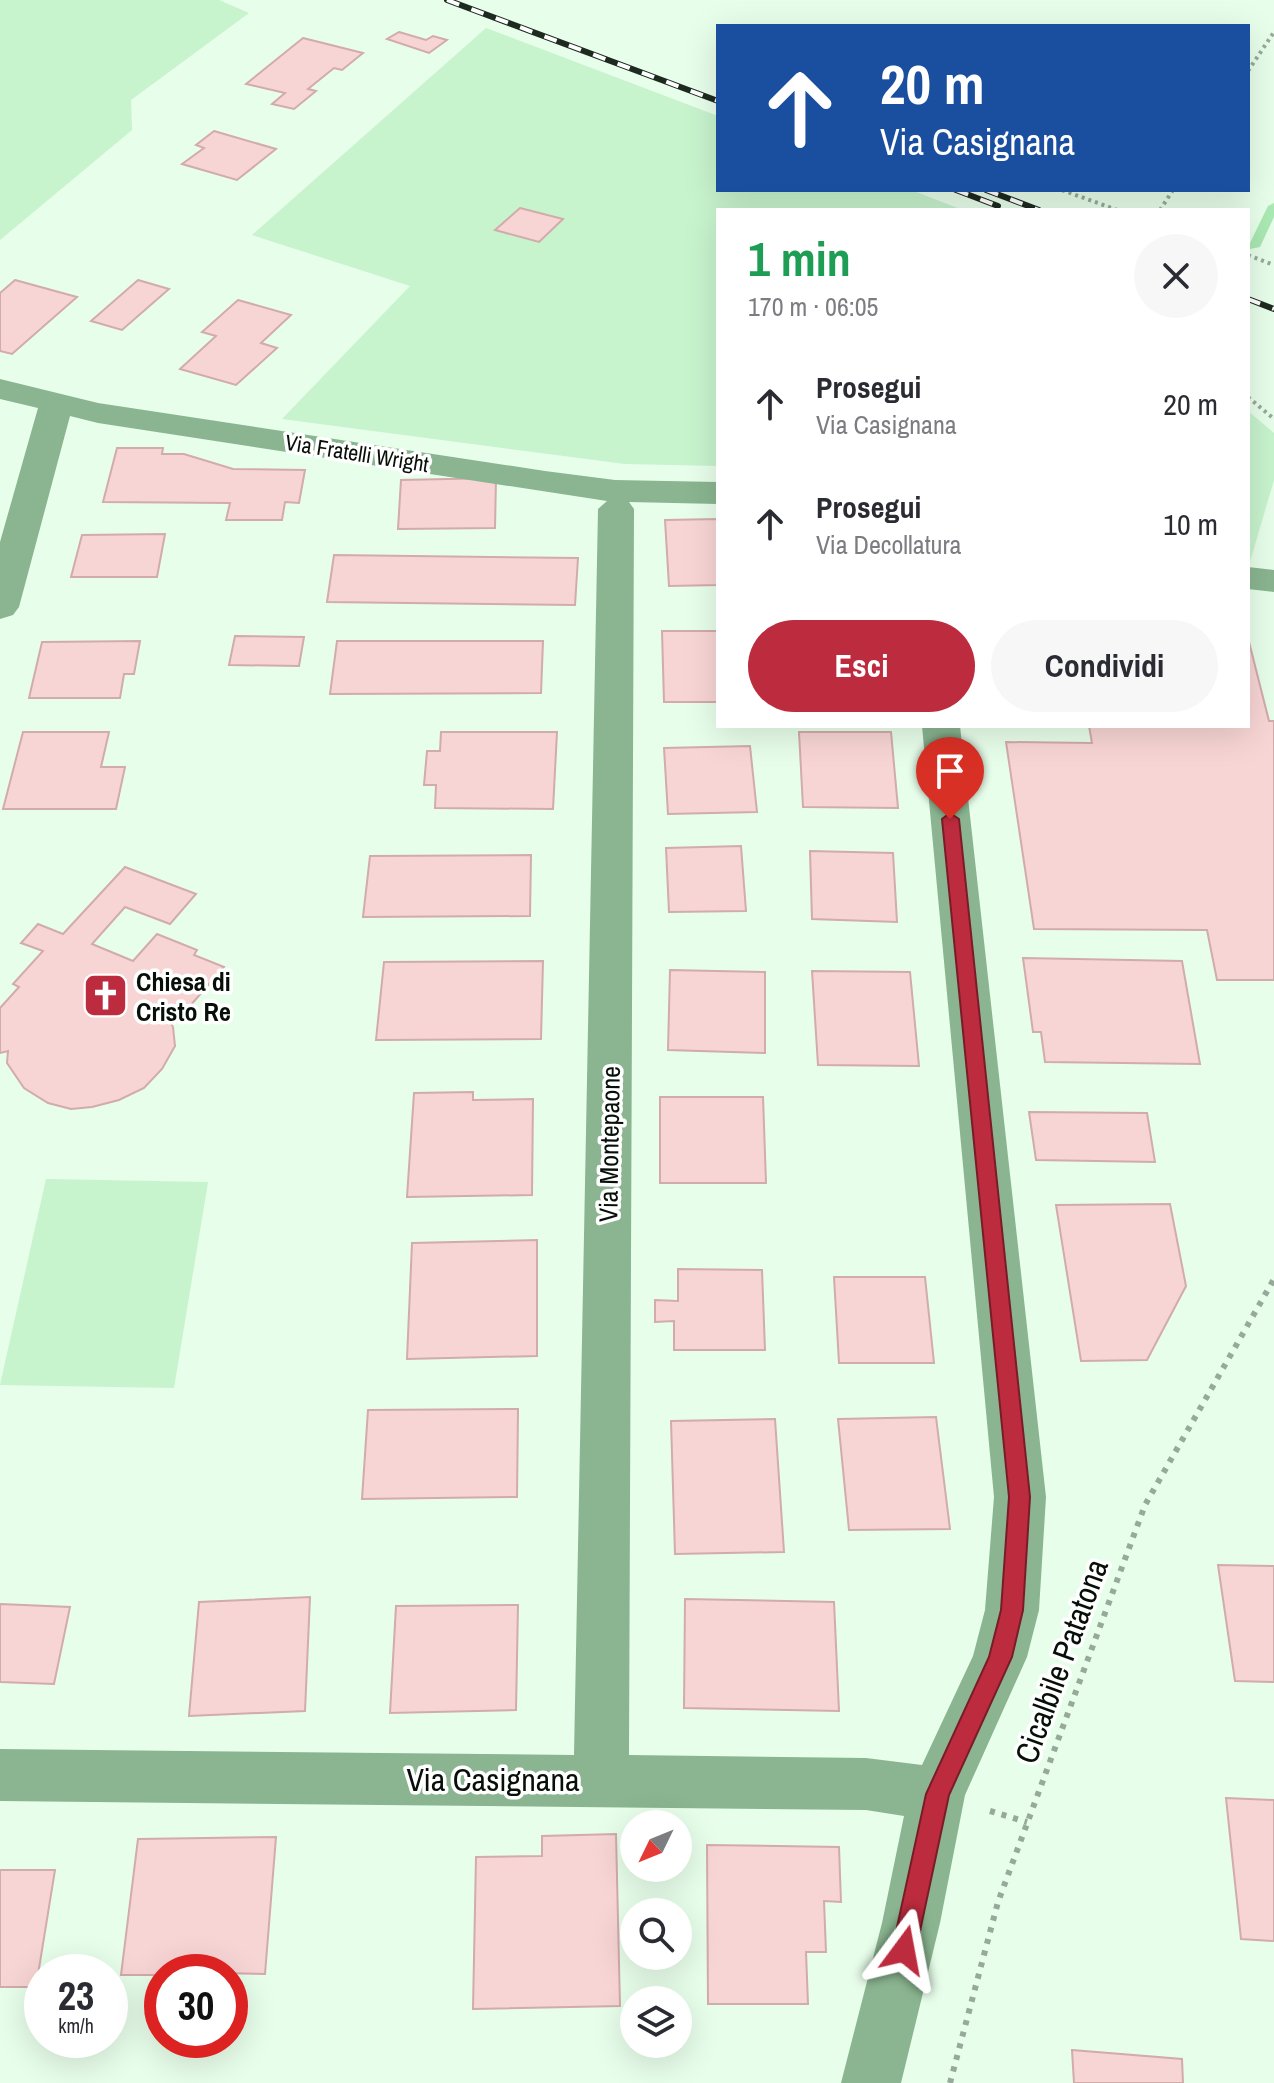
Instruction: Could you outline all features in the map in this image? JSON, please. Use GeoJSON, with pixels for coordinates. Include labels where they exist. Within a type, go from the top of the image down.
{"type":"FeatureCollection","features":[{"type":"Feature","properties":{"kind":"street","name":"Via Fratelli Wright"},"geometry":{"type":"LineString","coordinates":[[0,389],[56,405],[580,487],[638,492],[716,493]]}},
{"type":"Feature","properties":{"kind":"street"},"geometry":{"type":"LineString","coordinates":[[0,607],[56,405]]}},
{"type":"Feature","properties":{"kind":"street","name":"Via Montepaone"},"geometry":{"type":"LineString","coordinates":[[601,1780],[616,509]]}},
{"type":"Feature","properties":{"kind":"street"},"geometry":{"type":"LineString","coordinates":[[1250,578],[1274,581]]}},
{"type":"Feature","properties":{"kind":"street"},"geometry":{"type":"LineString","coordinates":[[871,2083],[947,1772],[1000,1657],[1012,1610],[1020,1497],[941,728]]}},
{"type":"Feature","properties":{"kind":"street","name":"Via Casignana"},"geometry":{"type":"LineString","coordinates":[[0,1775],[866,1784],[947,1772]]}},
{"type":"Feature","properties":{"kind":"path"},"geometry":{"type":"LineString","coordinates":[[1250,68],[1274,32]]}},
{"type":"Feature","properties":{"kind":"path"},"geometry":{"type":"LineString","coordinates":[[1068,192],[1112,208]]}},
{"type":"Feature","properties":{"kind":"path"},"geometry":{"type":"LineString","coordinates":[[1250,256],[1274,265]]}},
{"type":"Feature","properties":{"kind":"path"},"geometry":{"type":"LineString","coordinates":[[1250,399],[1274,419]]}},
{"type":"Feature","properties":{"kind":"path","name":"Cicalbile Patatona"},"geometry":{"type":"LineString","coordinates":[[950,2083],[998,1902],[1145,1505],[1274,1279]]}},
{"type":"Feature","properties":{"kind":"green space"},"geometry":{"type":"Polygon","coordinates":[[[0,0],[219,0],[249,13],[131,100],[132,130],[0,240],[0,0]]]}},
{"type":"Feature","properties":{"kind":"green space"},"geometry":{"type":"Polygon","coordinates":[[[486,28],[716,115],[716,192],[916,192],[958,208],[716,208],[716,466],[625,464],[282,419],[410,286],[252,235],[486,28]]]}},
{"type":"Feature","properties":{"kind":"green space"},"geometry":{"type":"Polygon","coordinates":[[[1250,413],[1274,433],[1274,480],[1250,562],[1250,413]]]}},
{"type":"Feature","properties":{"kind":"green space"},"geometry":{"type":"Polygon","coordinates":[[[46,1179],[208,1182],[174,1388],[0,1385],[46,1179]]]}},
{"type":"Feature","properties":{"kind":"building"},"geometry":{"type":"Polygon","coordinates":[[[399,32],[426,40],[433,36],[447,40],[429,53],[387,39],[399,32]]]}},
{"type":"Feature","properties":{"kind":"building"},"geometry":{"type":"Polygon","coordinates":[[[303,38],[363,53],[342,70],[334,68],[308,89],[316,91],[294,109],[272,104],[285,93],[246,84],[303,38]]]}},
{"type":"Feature","properties":{"kind":"building"},"geometry":{"type":"Polygon","coordinates":[[[214,131],[276,149],[237,180],[182,164],[204,148],[196,145],[214,131]]]}},
{"type":"Feature","properties":{"kind":"building"},"geometry":{"type":"Polygon","coordinates":[[[520,208],[563,219],[539,242],[495,230],[520,208]]]}},
{"type":"Feature","properties":{"kind":"building"},"geometry":{"type":"Polygon","coordinates":[[[15,280],[77,297],[12,354],[0,351],[0,293],[15,280]]]}},
{"type":"Feature","properties":{"kind":"building"},"geometry":{"type":"Polygon","coordinates":[[[138,280],[169,289],[122,330],[91,321],[138,280]]]}},
{"type":"Feature","properties":{"kind":"building"},"geometry":{"type":"Polygon","coordinates":[[[238,300],[291,315],[261,343],[277,348],[236,385],[180,369],[216,336],[202,332],[238,300]]]}},
{"type":"Feature","properties":{"kind":"building"},"geometry":{"type":"Polygon","coordinates":[[[117,448],[163,448],[162,454],[184,454],[233,469],[305,470],[299,503],[285,502],[282,520],[226,520],[230,503],[103,502],[117,448]]]}},
{"type":"Feature","properties":{"kind":"building"},"geometry":{"type":"Polygon","coordinates":[[[496,478],[495,528],[398,529],[401,480],[496,478]]]}},
{"type":"Feature","properties":{"kind":"building"},"geometry":{"type":"Polygon","coordinates":[[[716,519],[716,585],[669,586],[665,520],[716,519]]]}},
{"type":"Feature","properties":{"kind":"building"},"geometry":{"type":"Polygon","coordinates":[[[165,534],[157,577],[71,577],[82,535],[165,534]]]}},
{"type":"Feature","properties":{"kind":"building"},"geometry":{"type":"Polygon","coordinates":[[[334,555],[578,558],[575,605],[327,602],[334,555]]]}},
{"type":"Feature","properties":{"kind":"building"},"geometry":{"type":"Polygon","coordinates":[[[662,631],[716,631],[716,702],[664,702],[662,631]]]}},
{"type":"Feature","properties":{"kind":"building"},"geometry":{"type":"Polygon","coordinates":[[[235,636],[304,637],[299,666],[229,665],[235,636]]]}},
{"type":"Feature","properties":{"kind":"building"},"geometry":{"type":"Polygon","coordinates":[[[140,641],[134,674],[124,674],[120,698],[29,698],[42,642],[140,641]]]}},
{"type":"Feature","properties":{"kind":"building"},"geometry":{"type":"Polygon","coordinates":[[[337,641],[543,641],[541,693],[330,694],[337,641]]]}},
{"type":"Feature","properties":{"kind":"building"},"geometry":{"type":"Polygon","coordinates":[[[1250,646],[1269,721],[1274,721],[1274,980],[1217,980],[1207,930],[1034,929],[1006,742],[1092,743],[1089,728],[1250,728],[1250,646]]]}},
{"type":"Feature","properties":{"kind":"building"},"geometry":{"type":"Polygon","coordinates":[[[23,732],[109,732],[101,767],[125,767],[116,809],[3,809],[23,732]]]}},
{"type":"Feature","properties":{"kind":"building"},"geometry":{"type":"Polygon","coordinates":[[[441,732],[557,732],[553,809],[435,808],[436,785],[424,785],[427,751],[440,751],[441,732]]]}},
{"type":"Feature","properties":{"kind":"building"},"geometry":{"type":"Polygon","coordinates":[[[799,732],[891,732],[898,808],[803,807],[799,732]]]}},
{"type":"Feature","properties":{"kind":"building"},"geometry":{"type":"Polygon","coordinates":[[[750,746],[757,812],[668,814],[664,748],[750,746]]]}},
{"type":"Feature","properties":{"kind":"building"},"geometry":{"type":"Polygon","coordinates":[[[741,846],[746,911],[669,912],[666,848],[741,846]]]}},
{"type":"Feature","properties":{"kind":"building"},"geometry":{"type":"Polygon","coordinates":[[[810,851],[893,853],[897,922],[812,919],[810,851]]]}},
{"type":"Feature","properties":{"kind":"building"},"geometry":{"type":"Polygon","coordinates":[[[531,855],[530,916],[363,917],[370,856],[531,855]]]}},
{"type":"Feature","properties":{"kind":"building","name":"Chiesa di Cristo Re"},"geometry":{"type":"Polygon","coordinates":[[[125,867],[196,894],[170,924],[125,907],[92,944],[133,961],[157,934],[197,950],[194,955],[224,967],[183,1014],[161,1005],[173,1027],[175,1046],[162,1069],[144,1088],[119,1100],[92,1107],[71,1109],[48,1103],[24,1088],[7,1063],[8,1051],[0,1053],[0,1008],[19,987],[13,984],[43,951],[21,943],[38,924],[63,934],[125,867]]]}},
{"type":"Feature","properties":{"kind":"building"},"geometry":{"type":"Polygon","coordinates":[[[1023,958],[1182,961],[1200,1064],[1045,1062],[1041,1032],[1033,1032],[1023,958]]]}},
{"type":"Feature","properties":{"kind":"building"},"geometry":{"type":"Polygon","coordinates":[[[543,961],[541,1039],[376,1040],[384,962],[543,961]]]}},
{"type":"Feature","properties":{"kind":"building"},"geometry":{"type":"Polygon","coordinates":[[[670,970],[765,972],[765,1053],[668,1050],[670,970]]]}},
{"type":"Feature","properties":{"kind":"building"},"geometry":{"type":"Polygon","coordinates":[[[812,971],[910,972],[919,1066],[818,1065],[812,971]]]}},
{"type":"Feature","properties":{"kind":"building"},"geometry":{"type":"Polygon","coordinates":[[[473,1092],[473,1100],[533,1099],[532,1195],[407,1197],[414,1093],[473,1092]]]}},
{"type":"Feature","properties":{"kind":"building"},"geometry":{"type":"Polygon","coordinates":[[[660,1097],[763,1097],[766,1183],[660,1183],[660,1097]]]}},
{"type":"Feature","properties":{"kind":"building"},"geometry":{"type":"Polygon","coordinates":[[[1029,1112],[1147,1113],[1155,1162],[1036,1160],[1029,1112]]]}},
{"type":"Feature","properties":{"kind":"building"},"geometry":{"type":"Polygon","coordinates":[[[1170,1204],[1186,1286],[1147,1360],[1081,1361],[1056,1205],[1170,1204]]]}},
{"type":"Feature","properties":{"kind":"building"},"geometry":{"type":"Polygon","coordinates":[[[537,1240],[537,1356],[407,1359],[412,1243],[537,1240]]]}},
{"type":"Feature","properties":{"kind":"building"},"geometry":{"type":"Polygon","coordinates":[[[678,1269],[762,1270],[765,1350],[674,1350],[674,1321],[655,1322],[655,1300],[678,1301],[678,1269]]]}},
{"type":"Feature","properties":{"kind":"building"},"geometry":{"type":"Polygon","coordinates":[[[834,1277],[925,1277],[934,1363],[839,1363],[834,1277]]]}},
{"type":"Feature","properties":{"kind":"building"},"geometry":{"type":"Polygon","coordinates":[[[518,1409],[517,1497],[362,1499],[368,1410],[518,1409]]]}},
{"type":"Feature","properties":{"kind":"building"},"geometry":{"type":"Polygon","coordinates":[[[936,1417],[950,1529],[849,1530],[838,1419],[936,1417]]]}},
{"type":"Feature","properties":{"kind":"building"},"geometry":{"type":"Polygon","coordinates":[[[775,1419],[784,1552],[675,1554],[671,1421],[775,1419]]]}},
{"type":"Feature","properties":{"kind":"building"},"geometry":{"type":"Polygon","coordinates":[[[1218,1565],[1274,1566],[1274,1682],[1235,1681],[1218,1565]]]}},
{"type":"Feature","properties":{"kind":"building"},"geometry":{"type":"Polygon","coordinates":[[[310,1597],[305,1711],[189,1716],[199,1602],[310,1597]]]}},
{"type":"Feature","properties":{"kind":"building"},"geometry":{"type":"Polygon","coordinates":[[[685,1599],[834,1602],[839,1711],[684,1708],[685,1599]]]}},
{"type":"Feature","properties":{"kind":"building"},"geometry":{"type":"Polygon","coordinates":[[[0,1604],[70,1607],[54,1684],[0,1682],[0,1604]]]}},
{"type":"Feature","properties":{"kind":"building"},"geometry":{"type":"Polygon","coordinates":[[[518,1605],[516,1710],[390,1713],[396,1606],[518,1605]]]}},
{"type":"Feature","properties":{"kind":"building"},"geometry":{"type":"Polygon","coordinates":[[[1226,1798],[1274,1800],[1274,1941],[1241,1939],[1226,1798]]]}},
{"type":"Feature","properties":{"kind":"building"},"geometry":{"type":"Polygon","coordinates":[[[616,1834],[620,2006],[473,2009],[476,1857],[542,1856],[542,1836],[616,1834]]]}},
{"type":"Feature","properties":{"kind":"building"},"geometry":{"type":"Polygon","coordinates":[[[276,1837],[265,1974],[248,1974],[248,1954],[144,1954],[144,1975],[128,1975],[128,1954],[124,1954],[138,1839],[276,1837]]]}},
{"type":"Feature","properties":{"kind":"building"},"geometry":{"type":"Polygon","coordinates":[[[707,1845],[839,1847],[841,1902],[824,1901],[826,1952],[806,1952],[808,2004],[708,2004],[707,1845]]]}},
{"type":"Feature","properties":{"kind":"building"},"geometry":{"type":"Polygon","coordinates":[[[0,1870],[55,1870],[41,1954],[24,1954],[24,1987],[0,1987],[0,1870]]]}},
{"type":"Feature","properties":{"kind":"building"},"geometry":{"type":"Polygon","coordinates":[[[1072,2050],[1182,2059],[1183,2083],[1074,2083],[1072,2050]]]}},
{"type":"Feature","properties":{"kind":"waterway"},"geometry":{"type":"LineString","coordinates":[[1254,247],[1274,206]]}},
{"type":"Feature","properties":{"kind":"railway"},"geometry":{"type":"LineString","coordinates":[[447,0],[716,100]]}},
{"type":"Feature","properties":{"kind":"railway"},"geometry":{"type":"LineString","coordinates":[[961,192],[998,206]]}},
{"type":"Feature","properties":{"kind":"railway"},"geometry":{"type":"LineString","coordinates":[[991,192],[1034,208]]}},
{"type":"Feature","properties":{"kind":"railway"},"geometry":{"type":"LineString","coordinates":[[1250,300],[1274,309]]}},
{"type":"Feature","properties":{"kind":"place","name":"Chiesa di Cristo Re"},"geometry":{"type":"Point","coordinates":[105,996]}},
{"type":"Feature","properties":{"kind":"route"},"geometry":{"type":"LineString","coordinates":[[904,1950],[937,1794],[1000,1657],[1012,1610],[1020,1497],[950,819]]}}]}
